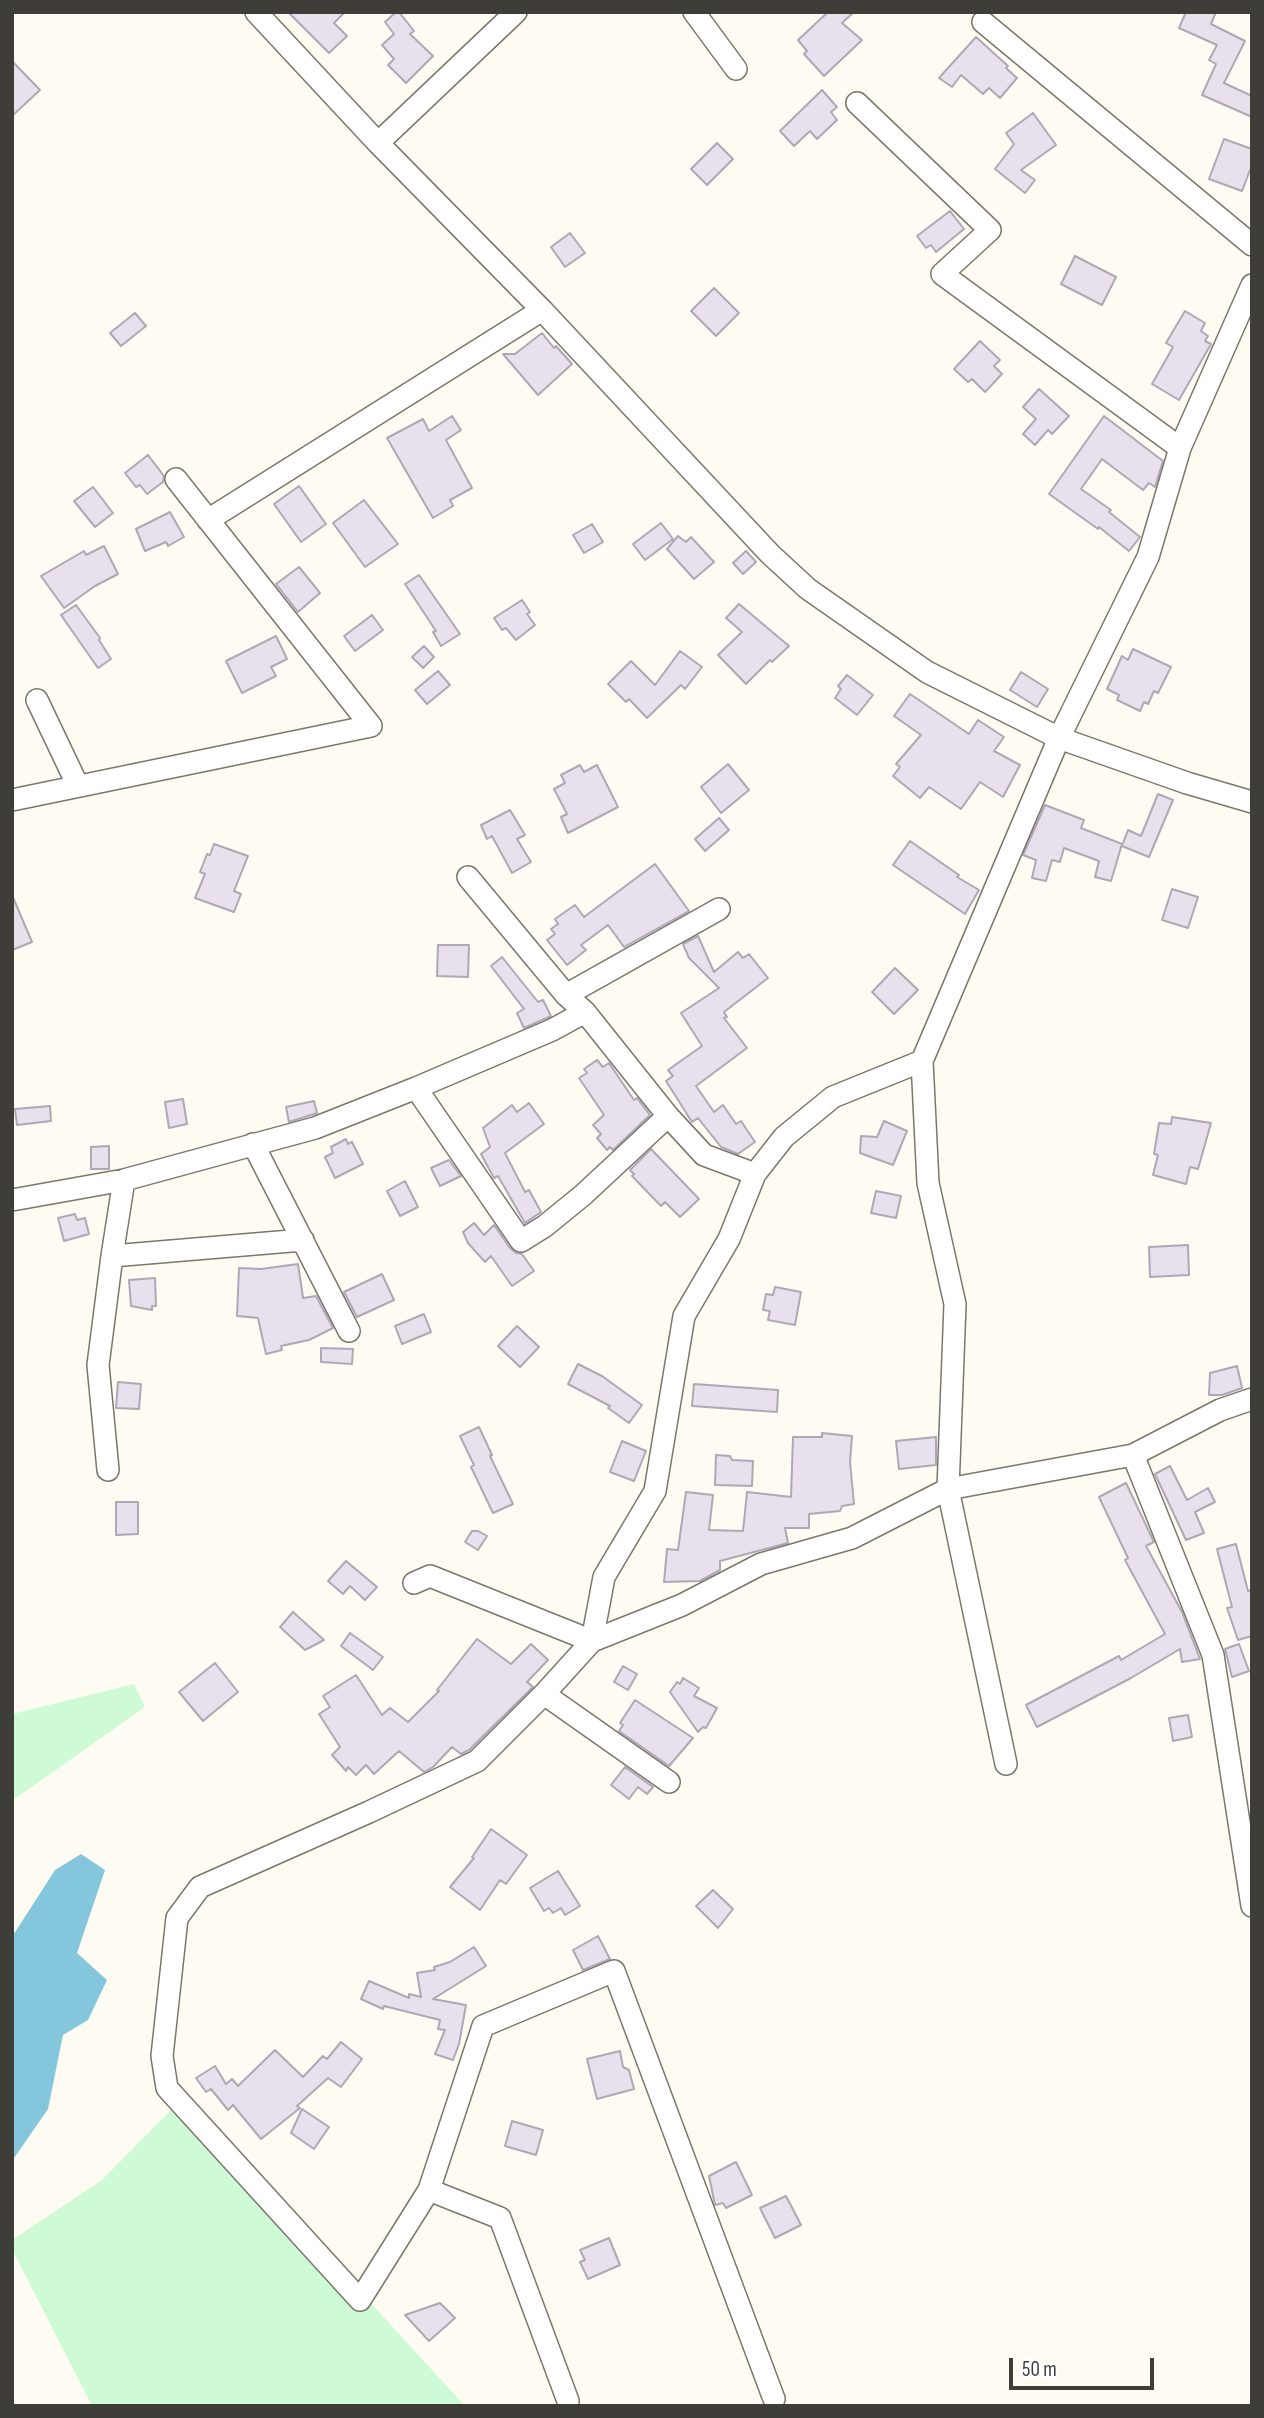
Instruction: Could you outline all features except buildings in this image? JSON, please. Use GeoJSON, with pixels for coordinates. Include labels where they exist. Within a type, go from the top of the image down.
{"type":"FeatureCollection","features":[{"type":"Feature","properties":{"kind":"street"},"geometry":{"type":"LineString","coordinates":[[256,12],[771,554],[808,589],[927,672],[1059,738],[1187,783],[1252,802]]}},
{"type":"Feature","properties":{"kind":"street"},"geometry":{"type":"LineString","coordinates":[[378,143],[516,12]]}},
{"type":"Feature","properties":{"kind":"street"},"geometry":{"type":"LineString","coordinates":[[694,12],[736,69]]}},
{"type":"Feature","properties":{"kind":"street"},"geometry":{"type":"LineString","coordinates":[[983,22],[1252,245]]}},
{"type":"Feature","properties":{"kind":"street"},"geometry":{"type":"LineString","coordinates":[[858,103],[990,230],[942,274],[1180,448]]}},
{"type":"Feature","properties":{"kind":"street"},"geometry":{"type":"LineString","coordinates":[[1006,1764],[948,1489],[955,1304],[929,1183],[922,1061],[1059,738],[1148,557],[1180,448],[1252,285]]}},
{"type":"Feature","properties":{"kind":"street"},"geometry":{"type":"LineString","coordinates":[[208,520],[542,310]]}},
{"type":"Feature","properties":{"kind":"street"},"geometry":{"type":"LineString","coordinates":[[12,800],[371,726],[176,479]]}},
{"type":"Feature","properties":{"kind":"street"},"geometry":{"type":"LineString","coordinates":[[37,700],[78,786]]}},
{"type":"Feature","properties":{"kind":"street"},"geometry":{"type":"LineString","coordinates":[[468,877],[566,995],[585,1012],[668,1116],[704,1155],[755,1174]]}},
{"type":"Feature","properties":{"kind":"street"},"geometry":{"type":"LineString","coordinates":[[566,995],[719,909]]}},
{"type":"Feature","properties":{"kind":"street"},"geometry":{"type":"LineString","coordinates":[[12,1200],[124,1180],[315,1128],[552,1030],[585,1012]]}},
{"type":"Feature","properties":{"kind":"street"},"geometry":{"type":"LineString","coordinates":[[592,1642],[604,1577],[655,1491],[684,1316],[730,1240],[755,1174],[784,1137],[833,1097],[922,1061]]}},
{"type":"Feature","properties":{"kind":"street"},"geometry":{"type":"LineString","coordinates":[[416,1088],[521,1241],[545,1226],[583,1195],[668,1116]]}},
{"type":"Feature","properties":{"kind":"street"},"geometry":{"type":"LineString","coordinates":[[253,1144],[349,1331]]}},
{"type":"Feature","properties":{"kind":"street"},"geometry":{"type":"LineString","coordinates":[[108,1470],[98,1365],[124,1180]]}},
{"type":"Feature","properties":{"kind":"street"},"geometry":{"type":"LineString","coordinates":[[112,1256],[303,1240]]}},
{"type":"Feature","properties":{"kind":"street"},"geometry":{"type":"LineString","coordinates":[[774,2399],[614,1971],[483,2026],[429,2190],[360,2300],[167,2088],[162,2056],[177,1918],[200,1887],[477,1761],[592,1642],[682,1605],[761,1564],[852,1538],[948,1489],[1133,1455],[1220,1410],[1252,1399]]}},
{"type":"Feature","properties":{"kind":"street"},"geometry":{"type":"LineString","coordinates":[[1133,1455],[1213,1655],[1252,1906]]}},
{"type":"Feature","properties":{"kind":"street"},"geometry":{"type":"LineString","coordinates":[[414,1583],[430,1576],[592,1642]]}},
{"type":"Feature","properties":{"kind":"street"},"geometry":{"type":"LineString","coordinates":[[544,1694],[669,1782]]}},
{"type":"Feature","properties":{"kind":"street"},"geometry":{"type":"LineString","coordinates":[[429,2190],[500,2218],[568,2400]]}},
{"type":"Feature","properties":{"kind":"green space"},"geometry":{"type":"Polygon","coordinates":[[[134,1684],[145,1707],[16,1798],[12,1796],[12,1714],[134,1684]]]}},
{"type":"Feature","properties":{"kind":"green space"},"geometry":{"type":"Polygon","coordinates":[[[183,2098],[465,2406],[92,2406],[12,2249],[12,2240],[102,2180],[183,2098]]]}},
{"type":"Feature","properties":{"kind":"water"},"geometry":{"type":"Polygon","coordinates":[[[81,1854],[105,1870],[77,1953],[107,1980],[88,2020],[63,2035],[48,2109],[12,2161],[12,1937],[55,1870],[81,1854]]]}}]}
